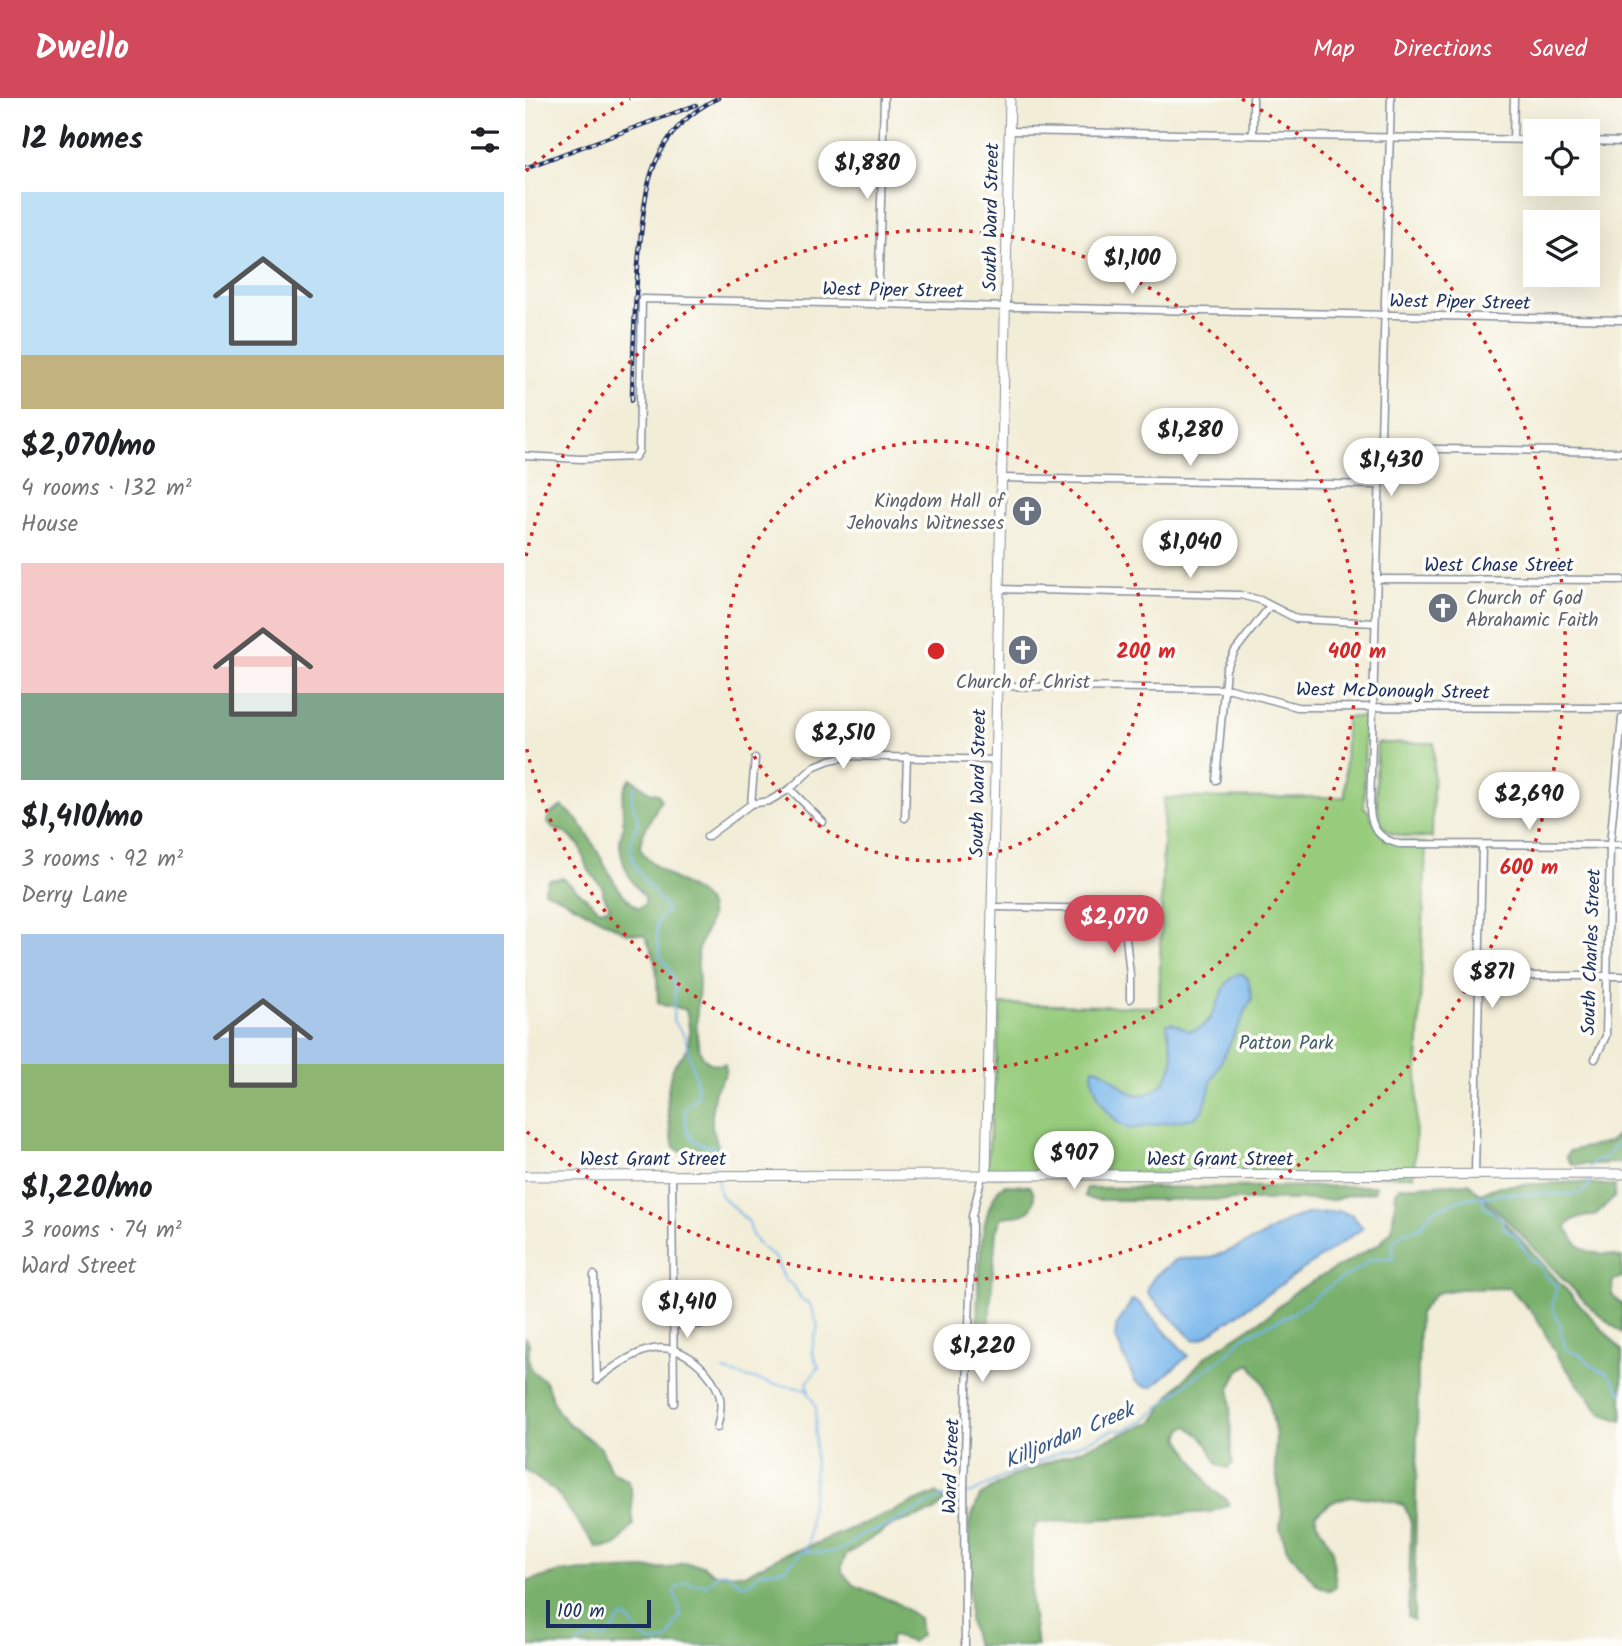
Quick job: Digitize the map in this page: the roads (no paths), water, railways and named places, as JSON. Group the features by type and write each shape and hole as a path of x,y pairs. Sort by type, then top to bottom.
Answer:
{"main road":[{"name":"South Ward Street","path":"984,1176 1010,98"},
{"name":"West Grant Street","path":"525,1176 1622,1174"}],"street":[{"path":"878,305 884,98"},
{"path":"1253,98 1253,135"},
{"path":"1391,98 1372,707 1372,824 1386,840 1399,844 1622,845"},
{"path":"1513,139 1514,98"},
{"path":"1009,131 1523,139"},
{"path":"1600,141 1622,142"},
{"name":"West Piper Street","path":"525,456 580,459 635,457 639,451 642,299 1622,320"},
{"path":"1379,447 1622,452"},
{"path":"1001,478 1378,485"},
{"name":"West Chase Street","path":"1377,579 1622,580"},
{"path":"998,589 1240,595 1260,600 1297,620 1375,623"},
{"path":"1216,779 1222,689 1230,660 1270,606"},
{"name":"West McDonough Street","path":"997,686 1222,689 1297,707 1622,708"},
{"name":"South Charles Street","path":"1595,1059 1606,1036 1610,845 1622,719"},
{"path":"707,838 751,804 769,801 790,789 815,766 830,760 851,756 907,756 995,760"},
{"path":"905,818 907,756"},
{"path":"751,804 755,758"},
{"path":"790,789 823,822"},
{"path":"1475,1175 1482,845"},
{"path":"992,907 1123,909 1130,999"},
{"path":"1480,976 1622,976"},
{"path":"672,1176 674,1404"},
{"name":"Ward Street","path":"965,1646 964,1488 972,1216 984,1176"},
{"path":"594,1275 597,1380 625,1357 646,1350 673,1348 698,1363 713,1380 723,1405 717,1428"},
{"path":"673,1325 716,1324"}],"water":[{"path":"1237,974 1243,974 1248,979 1252,998 1212,1080 1204,1109 1195,1118 1130,1129 1115,1120 1097,1094 1092,1076 1093,1068 1101,1070 1123,1088 1139,1095 1149,1093 1160,1086 1173,1062 1167,1024 1172,1023 1189,1031 1199,1028 1212,1015 1225,987"},
{"path":"1341,1211 1351,1214 1363,1228 1202,1339 1193,1340 1148,1294 1148,1286 1156,1275 1177,1259 1206,1258 1224,1253 1291,1219 1306,1214"},
{"path":"1132,1300 1137,1301 1188,1356 1152,1387 1135,1381 1116,1339 1116,1327"}],"waterway":[{"path":"635,786 632,800 638,821 632,837 633,859 642,877 667,911 657,921 657,941 661,957 669,968 675,987 673,1021 685,1037 696,1079 698,1096 686,1106 687,1129 693,1139 705,1146 714,1147 711,1157 715,1173"},
{"name":"Killjordan Creek","path":"1589,1168 1594,1161 1606,1157 1622,1137"},
{"path":"717,1179 720,1195 749,1222 752,1235 758,1244 775,1258 785,1280 793,1285 802,1300 809,1303 812,1309 817,1327 813,1352 819,1367 807,1383 809,1392"},
{"name":"Killjordan Creek","path":"578,1646 587,1638 606,1638 622,1617 627,1618 642,1637 650,1642 668,1639 675,1622 681,1616 674,1590 688,1581 706,1585 720,1572 728,1573 740,1584 750,1583 759,1573 784,1569 803,1551 826,1553 843,1549 865,1532 881,1529 942,1497 972,1493 1010,1473 1145,1420 1245,1336 1293,1313 1331,1285 1365,1265 1369,1259 1393,1259 1395,1239 1404,1232 1419,1228 1434,1210 1467,1198 1507,1194 1580,1194 1588,1187 1590,1180"},
{"path":"1483,1196 1484,1206 1502,1219 1504,1229 1515,1235 1531,1260 1541,1265 1545,1277 1557,1285 1552,1306 1568,1351 1582,1356 1596,1369 1607,1372 1622,1393"},
{"path":"724,1371 772,1384 806,1389 816,1406 814,1488 809,1543 803,1551"}],"railway":[{"path":"632,400 637,275 651,176 663,147 676,130 691,115 718,98"},
{"path":"525,168 696,105"}],"place":[{"name":"Kingdom Hall of Jehovahs Witnesses","path":"1027,511"},
{"name":"Church of God Abrahamic Faith","path":"1443,608"},
{"name":"Church of Christ","path":"1023,650"}],"park label":[{"name":"Patton Park","path":"1286,1042"}]}
